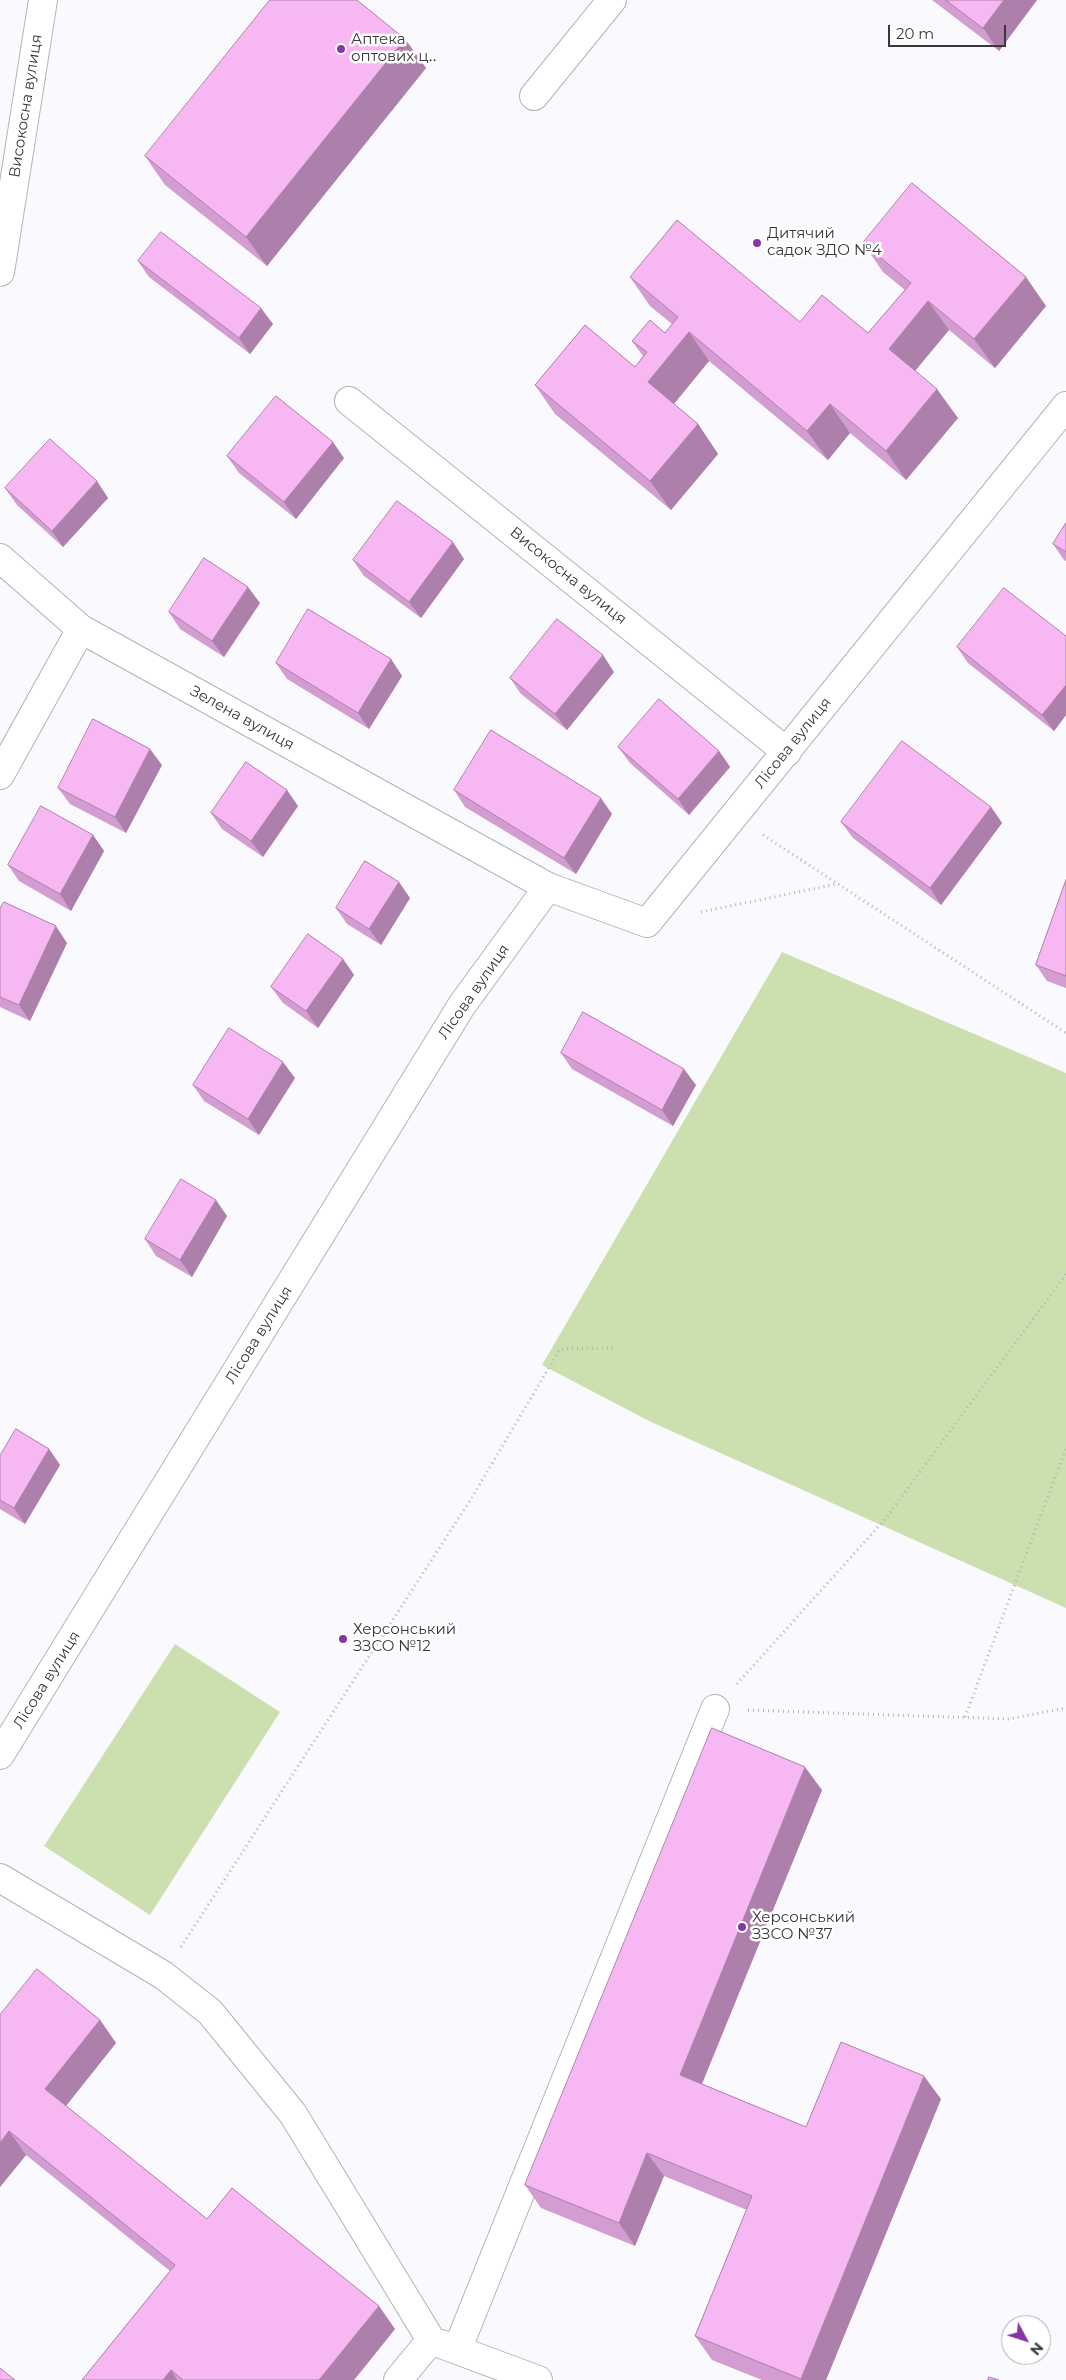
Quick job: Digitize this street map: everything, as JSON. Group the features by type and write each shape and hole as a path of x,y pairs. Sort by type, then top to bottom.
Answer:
{"street":[{"name":"Високосна вулиця","path":"0,272 43,0"},
{"path":"534,96 612,0"},
{"name":"Високосна вулиця","path":"349,401 787,752"},
{"name":"Лісова вулиця","path":"647,923 1066,406"},
{"path":"0,558 81,629 0,775"},
{"name":"Зелена вулиця","path":"81,629 548,887"},
{"path":"548,887 647,923"},
{"name":"Лісова вулиця","path":"0,1755 462,1005 548,887"},
{"path":"457,2350 715,1709"},
{"path":"0,1878 163,1975 210,2012 293,2114 431,2340 538,2380"},
{"path":"398,2380 431,2340"}],"path":[{"path":"734,816 1066,1033"},
{"path":"647,923 838,884"},
{"path":"715,1709 886,1518 1066,1274"},
{"path":"163,1975 471,1499 560,1349 615,1348"},
{"path":"965,1717 1066,1448"},
{"path":"715,1709 1008,1719 1066,1708"}],"green space":[{"path":"782,952 1066,1073 1066,1608 649,1421 542,1365"},
{"path":"175,1644 280,1712 150,1915 44,1846"}],"building":[{"path":"270,0 357,0 405,39 246,237 145,156"},
{"path":"946,0 1004,0 983,28"},
{"path":"912,183 1026,277 974,339 928,301 889,349 937,389 886,451 830,404 807,431 689,332 648,382 698,424 650,481 535,385 585,325 635,367 647,352 632,341 650,320 665,333 678,317 630,277 677,220 800,322 822,295 868,333 911,283 863,243"},
{"path":"161,232 261,308 239,338 138,261"},
{"path":"276,396 333,442 284,502 227,456"},
{"path":"50,439 97,481 52,531 5,488"},
{"path":"397,501 453,542 409,602 353,560"},
{"path":"1066,523 1066,552 1053,544"},
{"path":"204,558 248,587 212,641 169,612"},
{"path":"1004,588 1066,636 1066,685 1042,715 957,647"},
{"path":"308,609 391,659 358,713 276,663"},
{"path":"557,619 603,655 555,714 510,678"},
{"path":"659,699 719,751 678,799 618,747"},
{"path":"93,719 150,749 115,817 58,788"},
{"path":"491,730 601,798 564,858 454,790"},
{"path":"902,741 991,807 930,888 841,822"},
{"path":"246,762 287,790 251,841 211,813"},
{"path":"41,806 93,835 60,894 8,865"},
{"path":"365,861 399,882 369,929 336,908"},
{"path":"1066,880 1066,976 1036,965"},
{"path":"4,902 56,926 19,1005 0,997 0,909"},
{"path":"308,934 343,959 306,1011 271,987"},
{"path":"583,1012 684,1069 662,1110 561,1053"},
{"path":"229,1028 283,1062 248,1119 193,1085"},
{"path":"181,1179 216,1200 180,1260 145,1239"},
{"path":"16,1429 49,1449 14,1508 0,1500 0,1456"},
{"path":"712,1728 805,1767 680,2075 806,2127 841,2042 924,2076 801,2379 695,2336 752,2196 647,2153 619,2223 525,2185"},
{"path":"37,1969 100,2020 45,2089 207,2219 232,2188 379,2306 319,2380 183,2380 171,2370 163,2380 82,2380 175,2265 9,2131 0,2143 0,2015"},
{"path":"0,2368 15,2380 0,2380"},
{"path":"989,2377 999,2380 988,2380"}],"place":[{"name":"Аптека оптових ц‥","path":"341,49"},
{"name":"Дитячий садок ЗДО №4","path":"757,243"},
{"name":"Херсонський ЗЗСО №12","path":"343,1639"},
{"name":"Херсонський ЗЗСО №37","path":"742,1927"}]}
